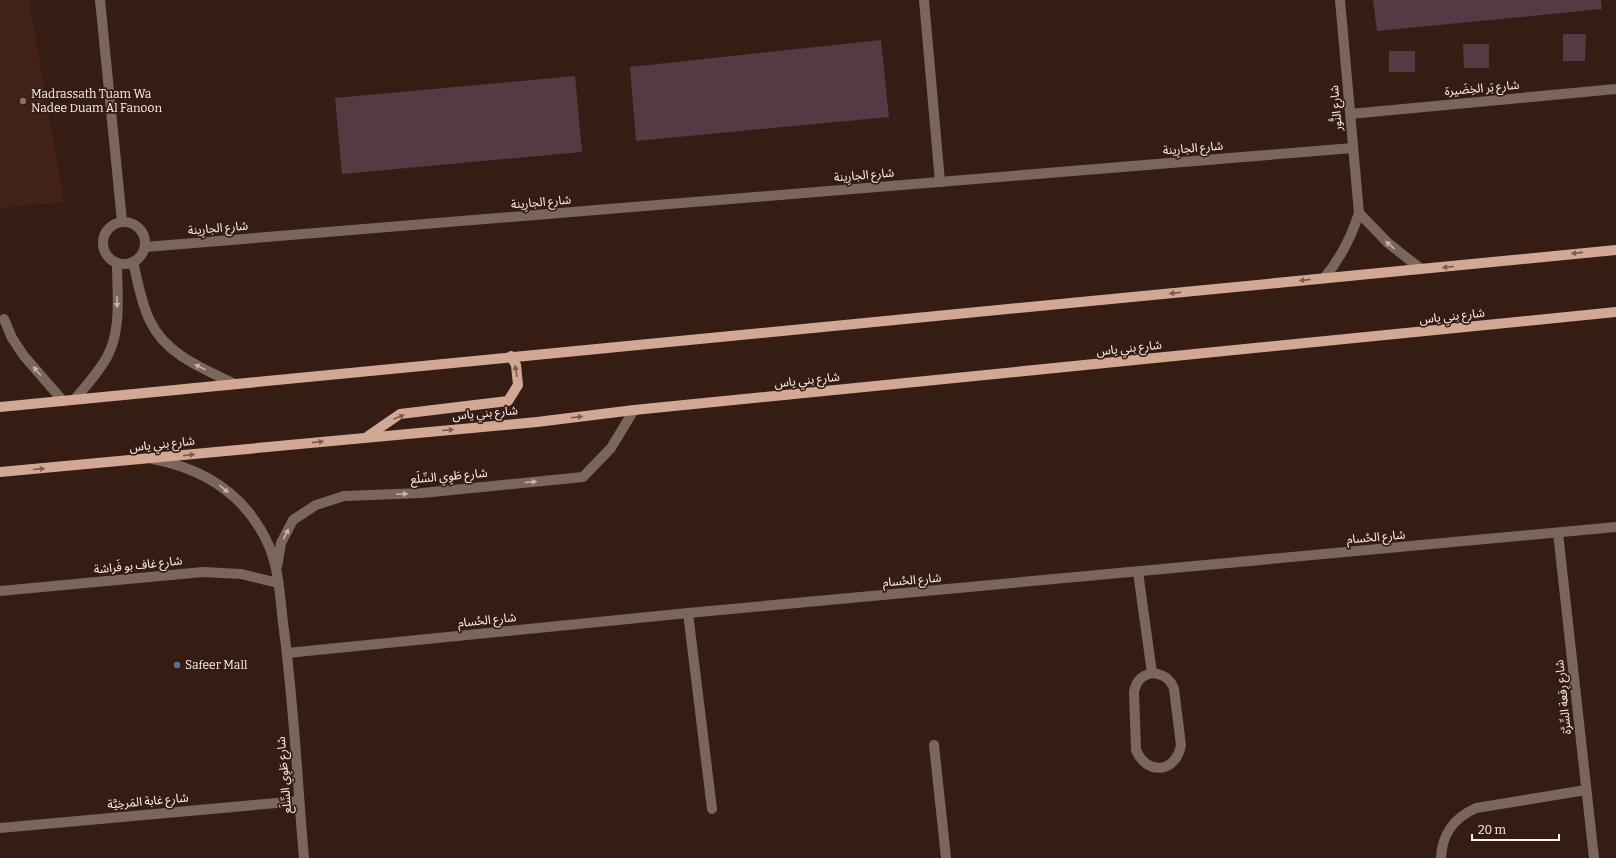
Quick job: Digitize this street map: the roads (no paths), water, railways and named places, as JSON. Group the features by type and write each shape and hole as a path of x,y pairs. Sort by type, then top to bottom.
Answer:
{"main road":[{"path":"0,407 511,356 547,354 1616,250"},
{"name":"شارع بني ياس","path":"0,472 537,422 634,410 1616,312"},
{"path":"366,437 400,414 508,401 518,384 516,366 511,356"}],"street":[{"path":"100,0 122,221"},
{"path":"924,0 940,182"},
{"name":"شارع النُّور","path":"1324,278 1336,264 1346,248 1359,213 1340,0"},
{"name":"شارع بَر الخِضَيرة","path":"1350,114 1616,88"},
{"name":"شارع الجارِينة","path":"145,247 1353,148"},
{"path":"1359,213 1388,243 1421,269"},
{"path":"122,221 132,223 140,229 145,238 145,247 141,256 133,262 125,265 108,258 103,250 102,240 105,230 113,224 122,221"},
{"path":"133,262 146,312 156,332 167,345 180,356 234,384"},
{"path":"75,399 99,370 108,356 114,341 116,321 117,263"},
{"path":"4,319 12,338 24,356 63,401"},
{"name":"شارع طَوِي السِّلَع","path":"304,858 288,653 277,571 281,543 293,520 316,505 344,496 422,493 583,477 611,448 634,410"},
{"name":"شارع طَوِي السِّلَع","path":"150,459 175,463 200,473 222,486 241,503 257,524 269,546 277,571"},
{"name":"شارع الحُسام","path":"288,653 688,613 1616,527"},
{"name":"شارع رِقعة السِّرَّة","path":"1558,533 1594,858"},
{"name":"شارع غاف بو فَراشة","path":"0,591 203,572 241,574 278,583"},
{"path":"1138,572 1152,673"},
{"path":"688,613 712,809"},
{"path":"1152,673 1160,673 1172,682 1181,745 1180,754 1174,762 1167,767 1159,768 1144,764 1139,758 1136,750 1135,685 1145,675 1152,673"},
{"path":"934,745 946,858"},
{"path":"1441,858 1443,842 1448,830 1455,821 1465,813 1476,808 1586,790"},
{"name":"شارع غابة المَرخِيَّة","path":"0,828 299,801"}],"place":[{"name":"Madrassath Tuam Wa Nadee Duam Al Fanoon","path":"23,101"},
{"name":"Safeer Mall","path":"177,665"}]}
